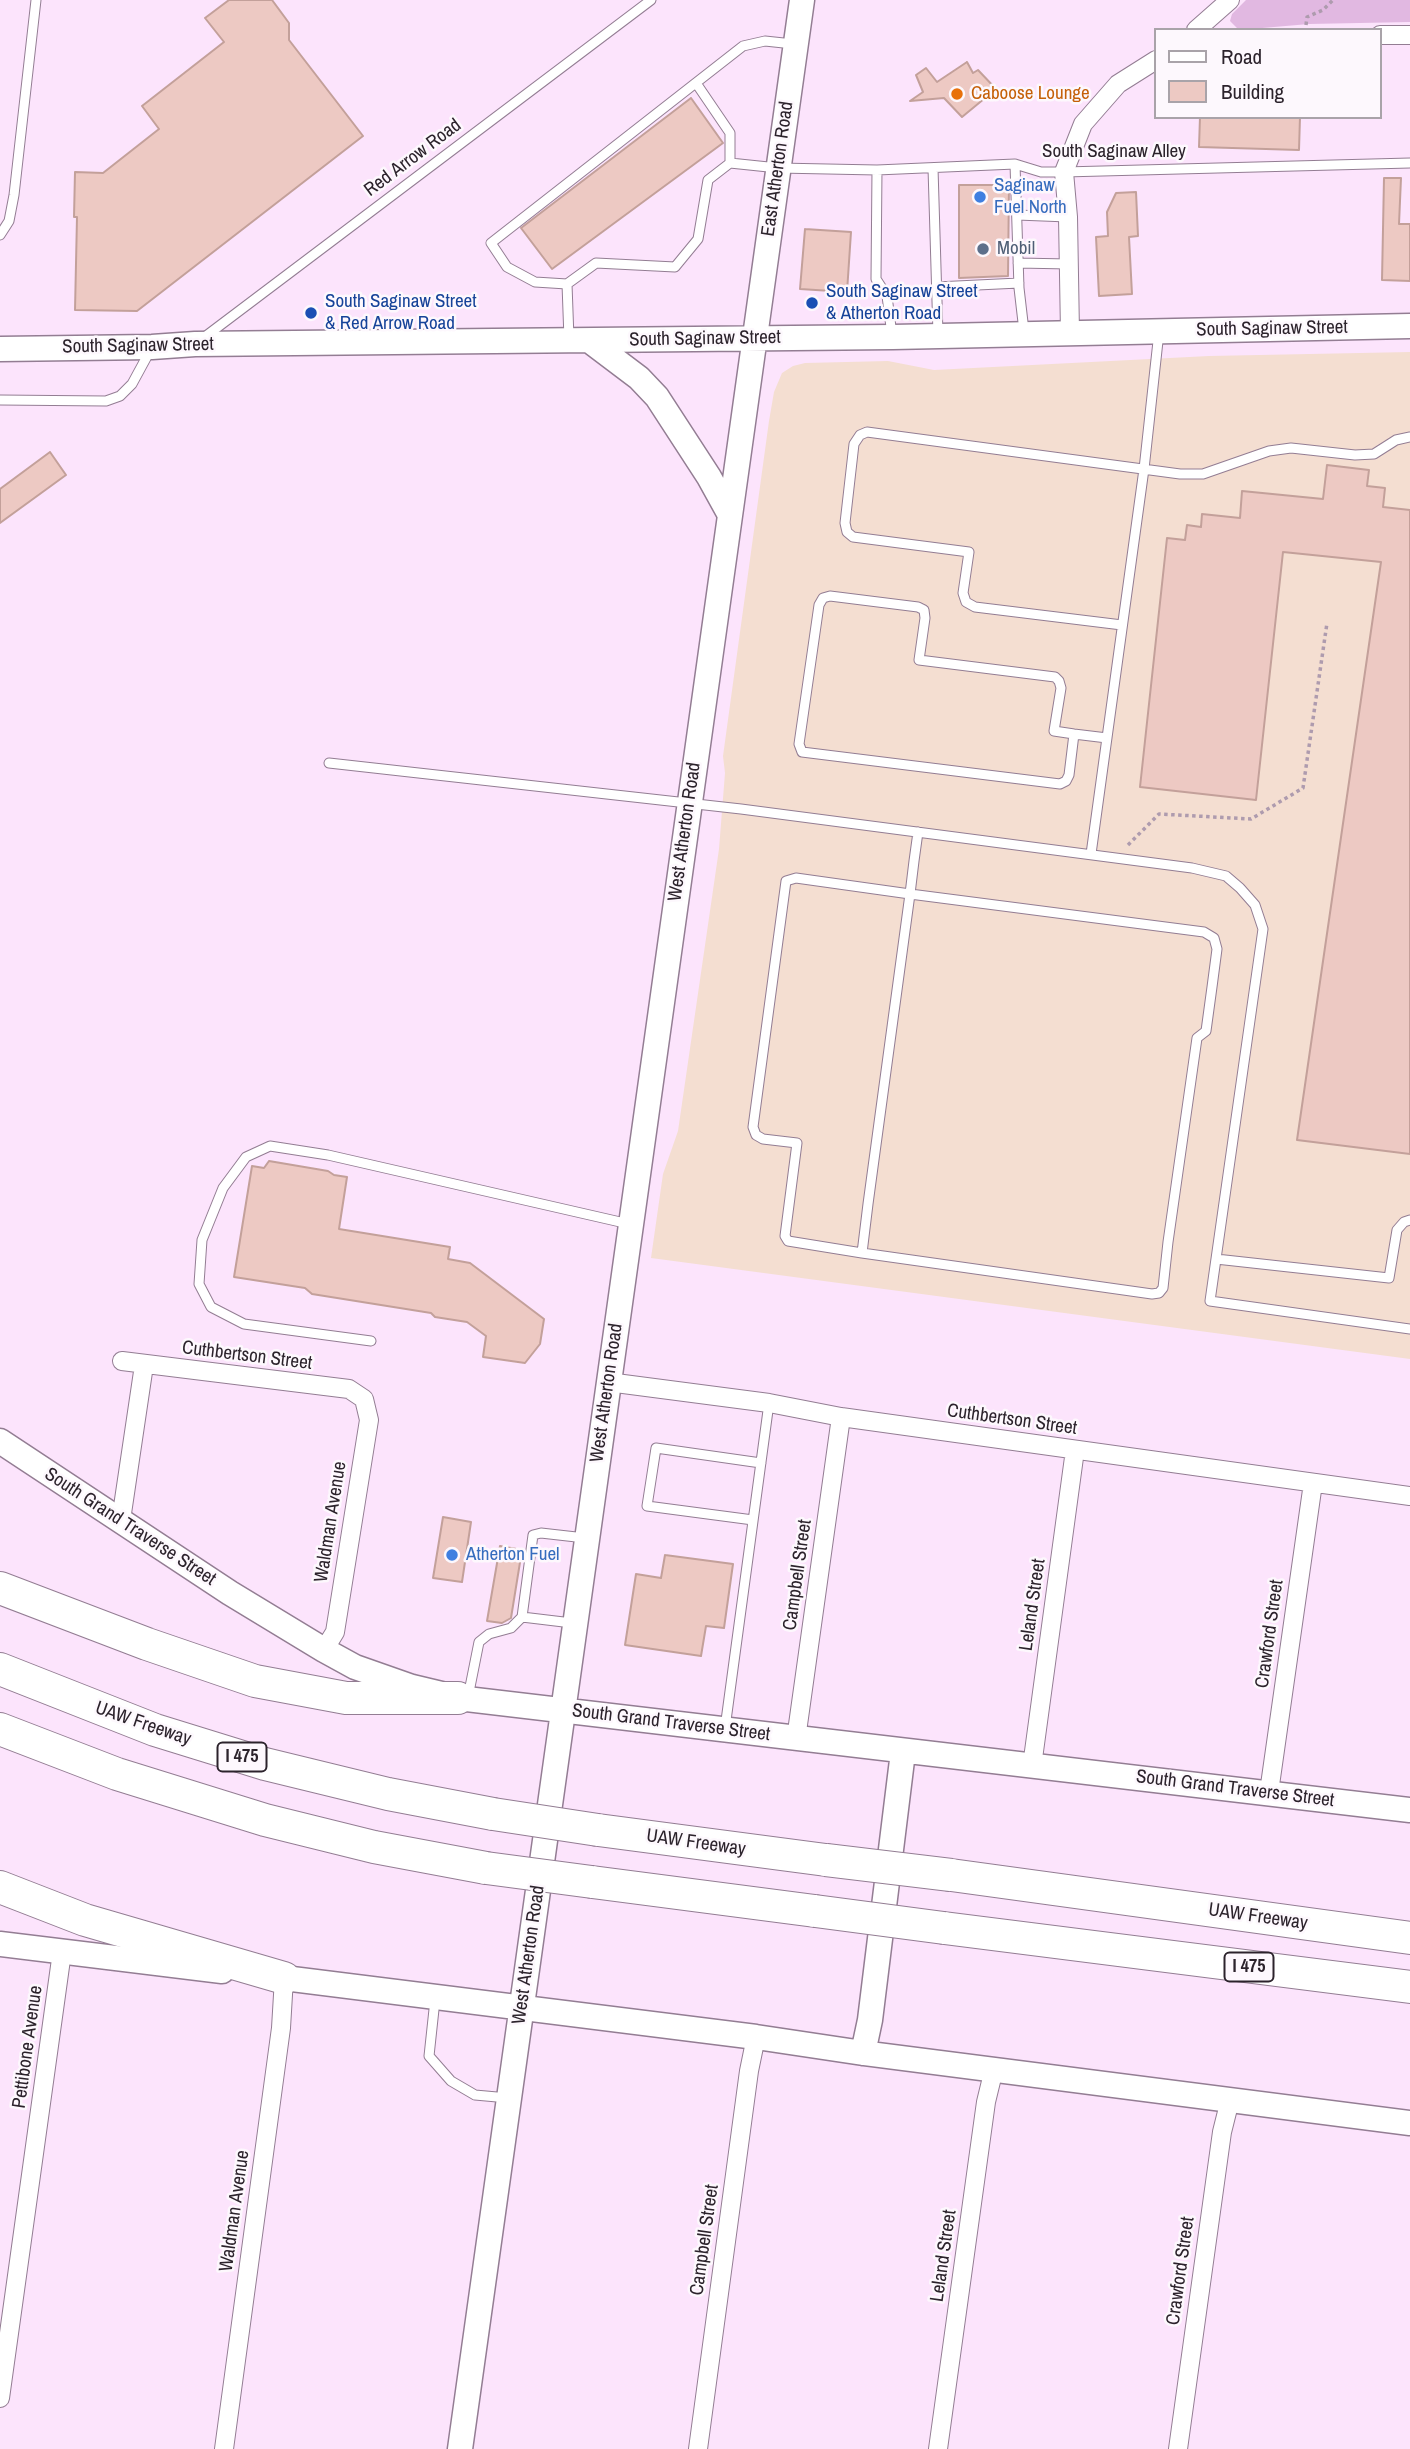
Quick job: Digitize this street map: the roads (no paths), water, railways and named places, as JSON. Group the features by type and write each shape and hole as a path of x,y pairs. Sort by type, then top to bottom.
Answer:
{"highway":[{"path":"0,1588 178,1656 284,1688 346,1698 463,1699"},
{"name":"UAW Freeway","path":"0,1670 155,1730 217,1750 351,1786 493,1814 1410,1938"},
{"name":"I 475","path":"0,1729 64,1756 265,1820 374,1847 486,1868 1410,1987"},
{"path":"0,1887 85,1920 284,1978"},
{"path":"1119,1897 1410,1918"},
{"path":"1089,1947 1410,2006"}],"main road":[{"name":"East Atherton Road","path":"755,338 802,0"},
{"name":"South Saginaw Street","path":"0,349 195,344 893,337 1410,326"},
{"name":"West Atherton Road","path":"460,2449 755,338"},
{"path":"580,341 639,378 657,397 709,477 730,515"},
{"name":"South Grand Traverse Street","path":"0,1441 230,1593 342,1661 384,1678 463,1699 1410,1810"},
{"path":"863,2053 870,2021 904,1752"},
{"path":"0,1944 756,2037 1410,2123"}],"street":[{"path":"1198,28 1230,0"},
{"path":"1382,36 1410,35"},
{"path":"1070,333 1068,216 1064,172 1083,124 1118,84 1154,62"},
{"name":"Cuthbertson Street","path":"122,1362 349,1389 364,1399"},
{"path":"121,1520 144,1365"},
{"name":"Cuthbertson Street","path":"608,1382 1410,1496"},
{"name":"Waldman Avenue","path":"324,1650 335,1632 369,1420 364,1399"},
{"name":"Campbell Street","path":"796,1739 841,1417"},
{"name":"Leland Street","path":"1032,1766 1075,1450"},
{"name":"Crawford Street","path":"1269,1792 1313,1483"},
{"name":"Pettibone Avenue","path":"0,2398 62,1952"},
{"name":"Waldman Avenue","path":"225,2449 281,2028 284,1978"},
{"name":"Campbell Street","path":"698,2449 749,2071 756,2037"},
{"name":"Leland Street","path":"938,2449 986,2102 994,2069"},
{"name":"Crawford Street","path":"1178,2449 1222,2132 1230,2100"}],"lane":[{"path":"0,235 9,221 14,195 36,0"},
{"name":"Red Arrow Road","path":"195,344 651,0"},
{"path":"696,83 730,133 730,163 708,180 698,239 675,267 596,264 567,284 535,282 507,267 491,243 743,46 765,41 796,45"},
{"name":"South Saginaw Alley","path":"730,163 778,168 877,170 1015,164 1041,172 1410,163"},
{"path":"1015,164 1019,283 1024,333"},
{"path":"933,168 938,334"},
{"path":"877,170 876,279 887,296 893,337"},
{"path":"1017,215 1068,216"},
{"path":"1018,263 1069,264"},
{"path":"936,287 1019,283"},
{"path":"567,284 580,341"},
{"path":"1091,854 1144,469 1159,331"},
{"path":"0,400 106,401 120,396 132,384 152,347"},
{"path":"1122,625 975,607 966,602 963,593 969,552 853,537 847,532 845,523 855,444 860,435 867,432 1180,474 1203,474 1269,451 1291,448 1354,455 1374,454 1396,440 1410,436"},
{"path":"1074,733 1069,775 1066,781 1060,784 802,752 799,744 819,605 823,598 830,596 918,607 924,610 925,618 919,660 1055,677 1061,688 1054,731 1074,733 1107,738"},
{"path":"329,763 690,803 1192,867 1226,876 1255,905 1263,929 1210,1301 1410,1329"},
{"path":"862,1253 918,832"},
{"path":"796,878 1204,932 1214,938 1217,949 1206,1031 1197,1038 1163,1288 1159,1293 862,1253 788,1241 785,1236 797,1143 763,1139 756,1135 753,1127 786,881 796,878"},
{"path":"371,1341 244,1324 211,1307 199,1284 202,1240 223,1188 246,1157 270,1146 328,1155 631,1224"},
{"path":"1216,1259 1389,1278 1397,1230 1410,1220"},
{"path":"725,1730 769,1403"},
{"path":"753,1520 647,1506 656,1448 761,1463"},
{"path":"463,1699 479,1642 489,1634 511,1628 522,1617 533,1535 541,1533 587,1538"},
{"path":"522,1617 575,1624"},
{"path":"436,1998 429,2056 451,2081 475,2095 508,2098"}],"place":[{"name":"Caboose Lounge","path":"957,94"},
{"name":"Saginaw Fuel North","path":"980,197"},
{"name":"Mobil","path":"983,249"},
{"name":"South Saginaw Street & Atherton Road","path":"812,303"},
{"name":"South Saginaw Street & Red Arrow Road","path":"311,313"},
{"name":"Atherton Fuel","path":"452,1555"}]}
